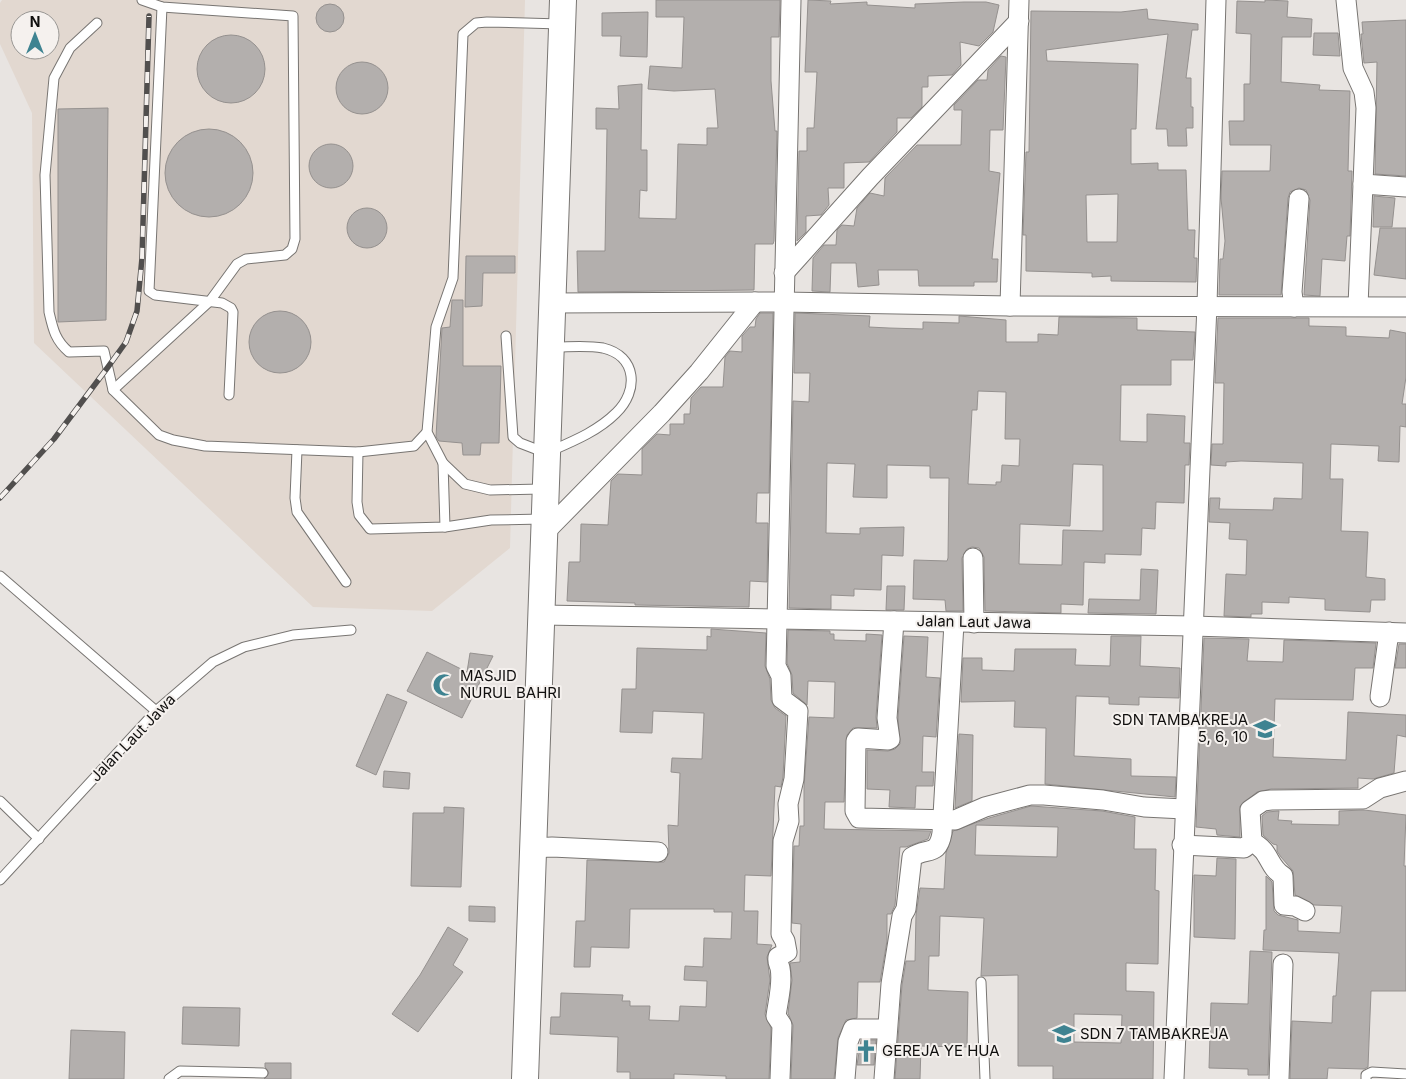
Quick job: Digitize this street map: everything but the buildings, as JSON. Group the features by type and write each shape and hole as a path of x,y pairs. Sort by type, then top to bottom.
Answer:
{"main road":[{"path":"526,1079 546,453 563,12"}],"street":[{"path":"780,1079 782,1025 776,1016 779,1002 780,968 777,960 778,957 787,952 785,941 780,934 783,851 790,821 788,804 794,778 798,711 782,699 781,676 776,666 791,0"},
{"path":"1010,306 1020,0"},
{"path":"1174,1079 1182,845 1207,306 1216,0"},
{"path":"1346,0 1353,68 1364,92 1366,108 1358,306"},
{"path":"784,273 870,177 1019,21"},
{"path":"1363,184 1406,187"},
{"path":"1294,307 1292,292 1299,199"},
{"path":"545,525 662,414 699,372 755,302"},
{"path":"552,303 783,302 1010,306 1406,307"},
{"path":"973,558 974,623"},
{"name":"Jalan Laut Jawa","path":"542,615 1193,626 1398,632"},
{"path":"894,621 887,718 890,739 857,738 855,811 859,818 961,819 985,807 1030,795 1103,800 1144,807 1184,808"},
{"path":"884,1079 887,1030 898,939 902,916 906,909 912,857 935,850 940,845 944,819 954,623"},
{"path":"1380,696 1398,632"},
{"path":"1252,842 1250,810 1263,801 1328,798 1363,799 1380,788 1406,781"},
{"path":"1182,845 1244,848 1252,842"},
{"path":"1252,842 1262,847 1269,856 1276,872 1283,876 1284,905 1295,906 1304,911"},
{"path":"533,848 552,847 658,852"},
{"path":"1279,1079 1283,964"},
{"path":"845,1079 848,1042 853,1030 887,1030"}],"lane":[{"path":"113,390 210,301 237,264 246,259 285,255 294,245 293,16 162,8 142,0"},
{"path":"162,8 149,291 156,295 222,303 231,308 233,312 230,395"},
{"path":"545,489 490,490 474,488 465,484 443,463 427,432 436,327 454,271 463,34 476,23 563,12"},
{"path":"97,23 70,48 54,78 45,175 50,312 53,332 59,344 69,352 104,351 113,390 159,435 173,440 205,446 358,452 414,446 427,432"},
{"path":"506,336 513,437 520,443 546,453 578,439 617,412 628,395 632,380 631,369 616,354 604,348 550,347"},
{"path":"297,450 295,498 298,512 346,582"},
{"path":"358,452 357,502 359,515 370,529 445,527 491,520 545,525"},
{"path":"443,463 445,527"},
{"path":"0,576 156,711"},
{"name":"Jalan Laut Jawa","path":"0,880 156,711 213,662 226,655 293,635 351,630"},
{"path":"0,802 38,839"},
{"path":"981,982 985,1079"},
{"path":"169,1079 180,1071 239,1076 263,1073"},
{"path":"1366,1079 1366,1074 1372,1072 1406,1074"}],"shaded area":[{"path":"2,0 525,0 510,548 432,611 313,607 34,343 32,113 0,44 0,3"}],"railway":[{"path":"0,498 54,439 108,367 126,342 137,311 142,258 149,16"}],"place":[{"name":"MASJID NURUL BAHRI","path":"444,685"},
{"name":"SDN TAMBAKREJA 5, 6, 10","path":"1265,729"},
{"name":"SDN 7 TAMBAKREJA","path":"1064,1034"},
{"name":"GEREJA YE HUA","path":"866,1051"}]}
